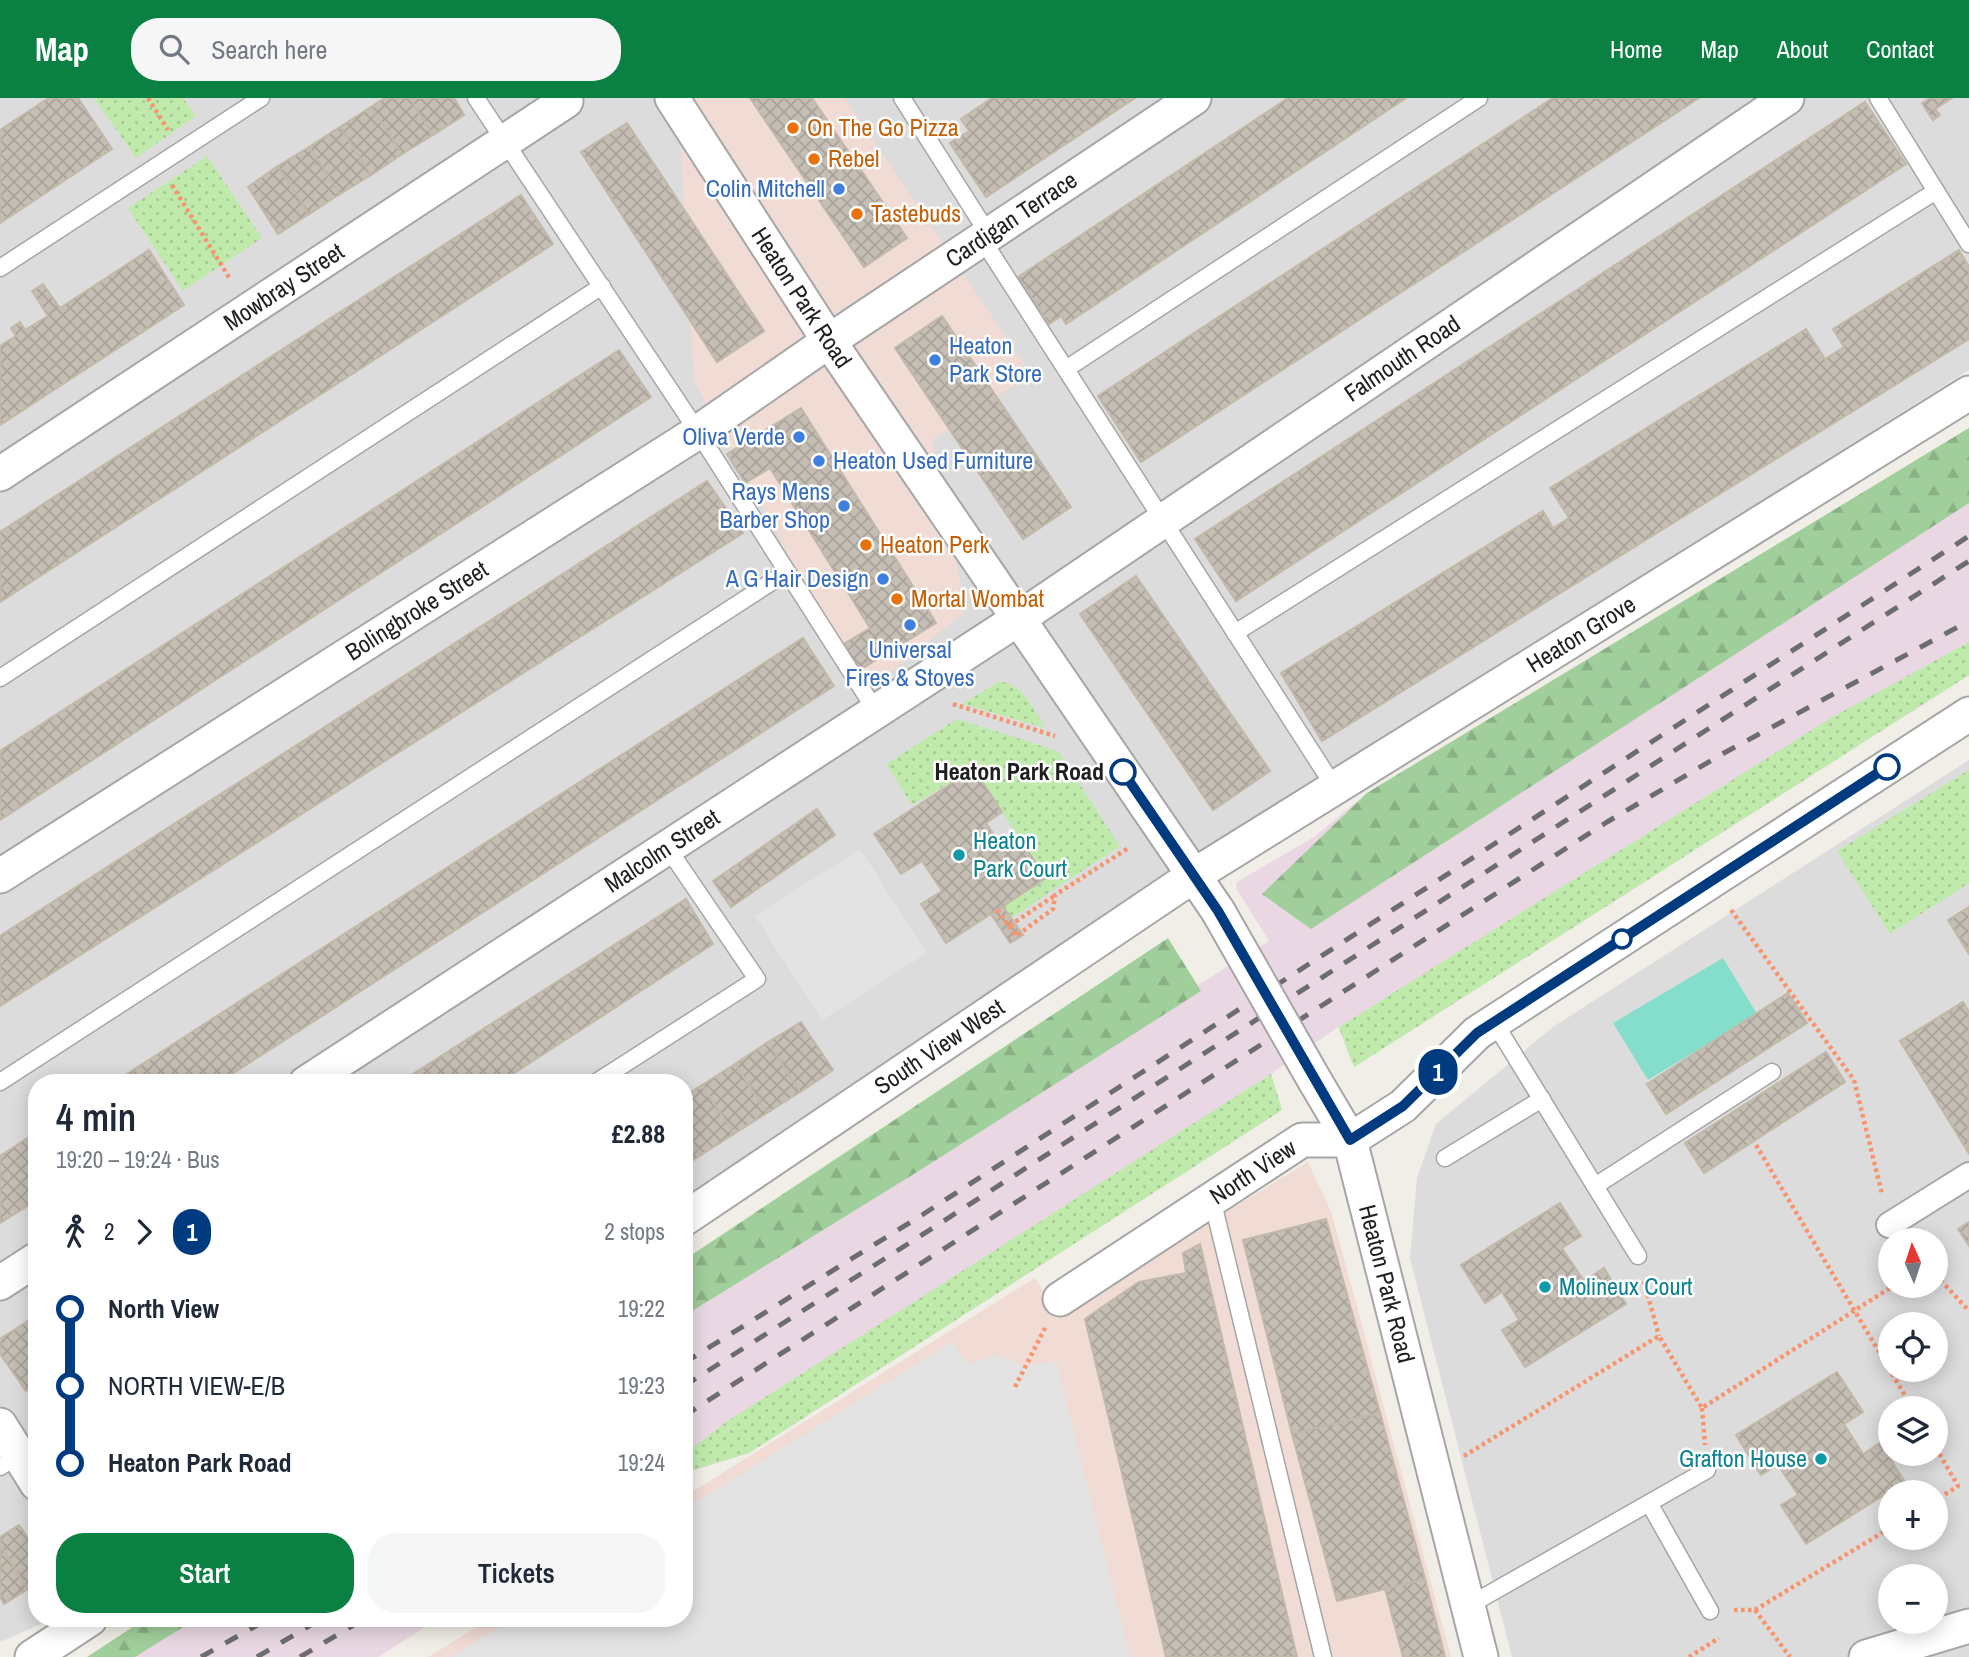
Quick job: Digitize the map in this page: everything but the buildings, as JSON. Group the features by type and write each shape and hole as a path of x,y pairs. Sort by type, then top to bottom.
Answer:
{"street":[{"name":"Heaton Park Road","path":"672,98 829,341 1218,911 1350,1140 1481,1657"},
{"name":"Cardigan Terrace","path":"829,341 1194,98"},
{"name":"Falmouth Road","path":"1018,619 1787,98"},
{"name":"Mowbray Street","path":"0,474 566,100"},
{"name":"Bolingbroke Street","path":"0,876 698,432 829,341"},
{"name":"Heaton Grove","path":"1193,876 1969,393"},
{"name":"Malcolm Street","path":"320,1074 1018,619"},
{"path":"1350,1140 1403,1106 1477,1033 1969,714"},
{"name":"South View West","path":"693,1213 1193,876"},
{"name":"North View","path":"1060,1299 1302,1140 1350,1140"},
{"path":"1889,1225 1969,1175"},
{"path":"0,1283 28,1265"},
{"path":"0,1425 28,1470"},
{"path":"1866,1657 1969,1626"},
{"path":"32,1657 78,1627"}],"lane":[{"path":"0,268 261,98"},
{"path":"476,98 698,432 876,711"},
{"path":"902,98 1066,369 1335,788"},
{"path":"1066,369 1479,98"},
{"path":"1878,98 1969,244"},
{"path":"1235,633 1936,191"},
{"path":"0,678 602,286"},
{"path":"0,1082 788,572"},
{"path":"609,1074 757,979 667,848"},
{"path":"1494,1022 1638,1256"},
{"path":"1595,1186 1773,1072"},
{"path":"1445,1158 1542,1099"},
{"path":"1212,1199 1322,1657"},
{"path":"1468,1605 1707,1470"},
{"path":"1649,1503 1710,1611"}],"path":[{"path":"148,98 181,150"},
{"path":"159,164 248,310"},
{"path":"909,690 1110,754"},
{"path":"1009,926 1160,827"},
{"path":"1710,881 1854,1080 1889,1225"},
{"path":"1016,936 1053,908 1055,895"},
{"path":"997,910 1021,946"},
{"path":"1756,1144 1905,1396"},
{"path":"1638,1256 1659,1336 1702,1408 1707,1470"},
{"path":"1948,1288 1969,1311"},
{"path":"1702,1408 1878,1296"},
{"path":"1015,1387 1060,1299"},
{"path":"1435,1474 1659,1336"},
{"path":"1946,1466 1958,1486 1948,1492"},
{"path":"1710,1611 1755,1610 1878,1535"},
{"path":"1755,1610 1790,1657"}],"shaded area":[{"path":"0,98 1969,98 1969,370 1128,900 693,1192 693,1074 28,1074 28,1627 34,1627 0,1642"},
{"path":"678,98 845,98 1031,374 932,440 966,611 864,693 694,381"},
{"path":"1969,428 1969,675 1354,1067 1338,1027 1271,1074 1282,1110 749,1453 693,1470 693,1298 1269,941 1236,888 1237,882 1314,837 1367,793"},
{"path":"1969,760 1969,1657 1512,1657 1410,1258 1417,1178 1436,1124 1553,1027"},
{"path":"860,849 927,953 822,1020 755,916"},
{"path":"1723,958 1757,1014 1648,1080 1613,1023"},
{"path":"1308,1162 1332,1214 1451,1657 428,1657 477,1627 693,1627 693,1491 1035,1278 1059,1314"},
{"path":"952,1342 968,1364 996,1355 1026,1366 1056,1361 1130,1657 451,1657 498,1627 693,1627 693,1504"},
{"path":"161,1627 425,1627 378,1657 112,1657"}],"green space":[{"path":"94,98 183,98 196,116 136,158"},
{"path":"207,156 262,238 183,291 128,208"},
{"path":"1969,428 1969,503 1311,929 1262,894 1367,793"},
{"path":"1969,642 1969,675 1354,1067 1339,1027 1831,718"},
{"path":"999,681 1022,692 1045,728 963,704"},
{"path":"957,719 1058,751 1120,846 1011,918 1003,906 1046,878 974,769 912,805 886,764"},
{"path":"1969,770 1969,883 1890,934 1837,851"},
{"path":"1168,938 1201,991 922,1169 693,1310 693,1254"},
{"path":"1271,1074 1282,1110 749,1453 693,1470 693,1448 726,1422"},
{"path":"133,1627 183,1627 135,1657 87,1657"}],"railway":[{"path":"693,1357 922,1215 1969,536"},
{"path":"693,1380 1969,561"},
{"path":"693,1410 1607,822 1724,753 1969,621"},
{"path":"201,1657 254,1627"},
{"path":"257,1657 308,1627"},
{"path":"300,1657 351,1627"}],"bus line":[{"name":"1","path":"1123,772 1218,911 1350,1140 1403,1106 1477,1033 1887,767"}],"place":[{"name":"On The Go Pizza","path":"793,128"},
{"name":"Rebel","path":"814,159"},
{"name":"Colin Mitchell","path":"839,189"},
{"name":"Tastebuds","path":"857,214"},
{"name":"Heaton Park Store","path":"935,360"},
{"name":"Oliva Verde","path":"799,437"},
{"name":"Heaton Used Furniture","path":"819,461"},
{"name":"Rays Mens Barber Shop","path":"844,506"},
{"name":"Heaton Perk","path":"866,545"},
{"name":"A G Hair Design","path":"883,579"},
{"name":"Mortal Wombat","path":"897,599"},
{"name":"Universal Fires & Stoves","path":"910,625"},
{"name":"Heaton Park Road","path":"1123,772"},
{"name":"Heaton Park Court","path":"959,855"},
{"name":"Molineux Court","path":"1545,1287"},
{"name":"Grafton House","path":"1821,1459"}]}
